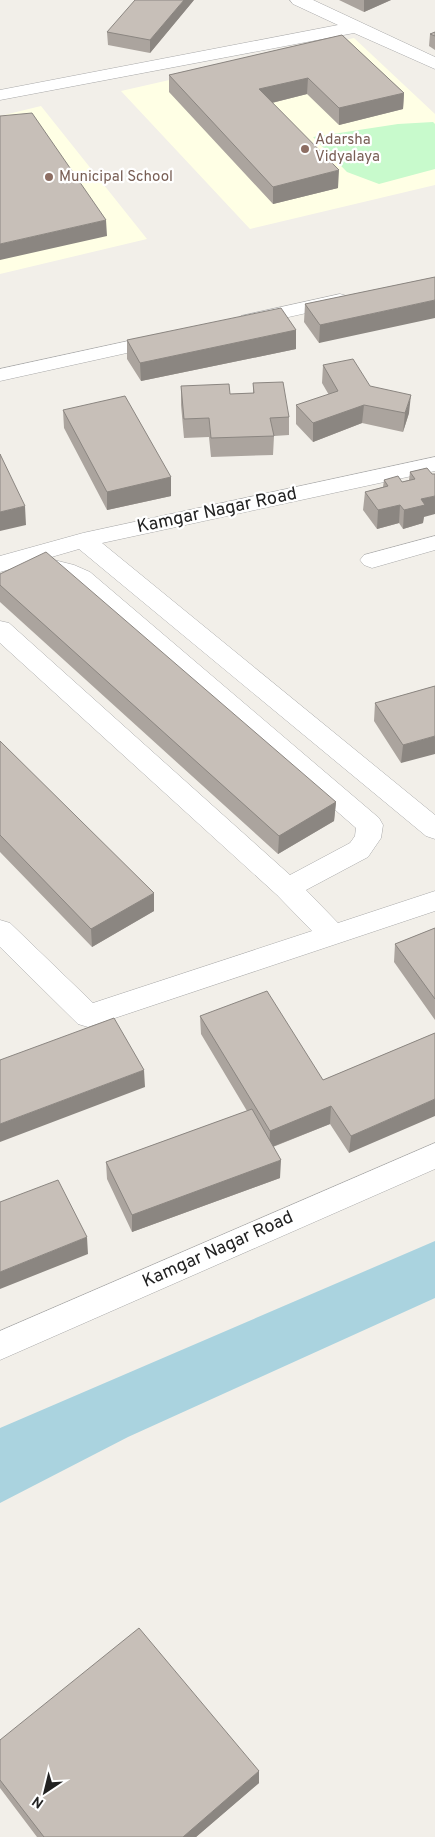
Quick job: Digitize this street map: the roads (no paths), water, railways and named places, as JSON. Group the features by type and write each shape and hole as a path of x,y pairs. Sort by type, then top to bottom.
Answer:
{"street":[{"path":"299,0 435,64"},
{"path":"0,95 356,27"},
{"path":"232,324 358,296"},
{"path":"0,375 184,334"},
{"name":"Kamgar Nagar Road","path":"0,564 83,540 435,464"},
{"path":"83,540 435,829"},
{"path":"372,560 435,543"},
{"path":"0,590 50,567 66,570 82,577 370,825 368,838 359,850 287,888"},
{"path":"0,629 287,888 333,935"},
{"path":"0,930 88,1016 435,901"},
{"name":"Kamgar Nagar Road","path":"0,1346 435,1155"}],"water":[{"path":"435,1241 435,1298 128,1437 0,1503 0,1428"}],"place":[{"name":"Adarsha Vidyalaya","path":"305,149"},
{"name":"Municipal School","path":"49,177"}]}
